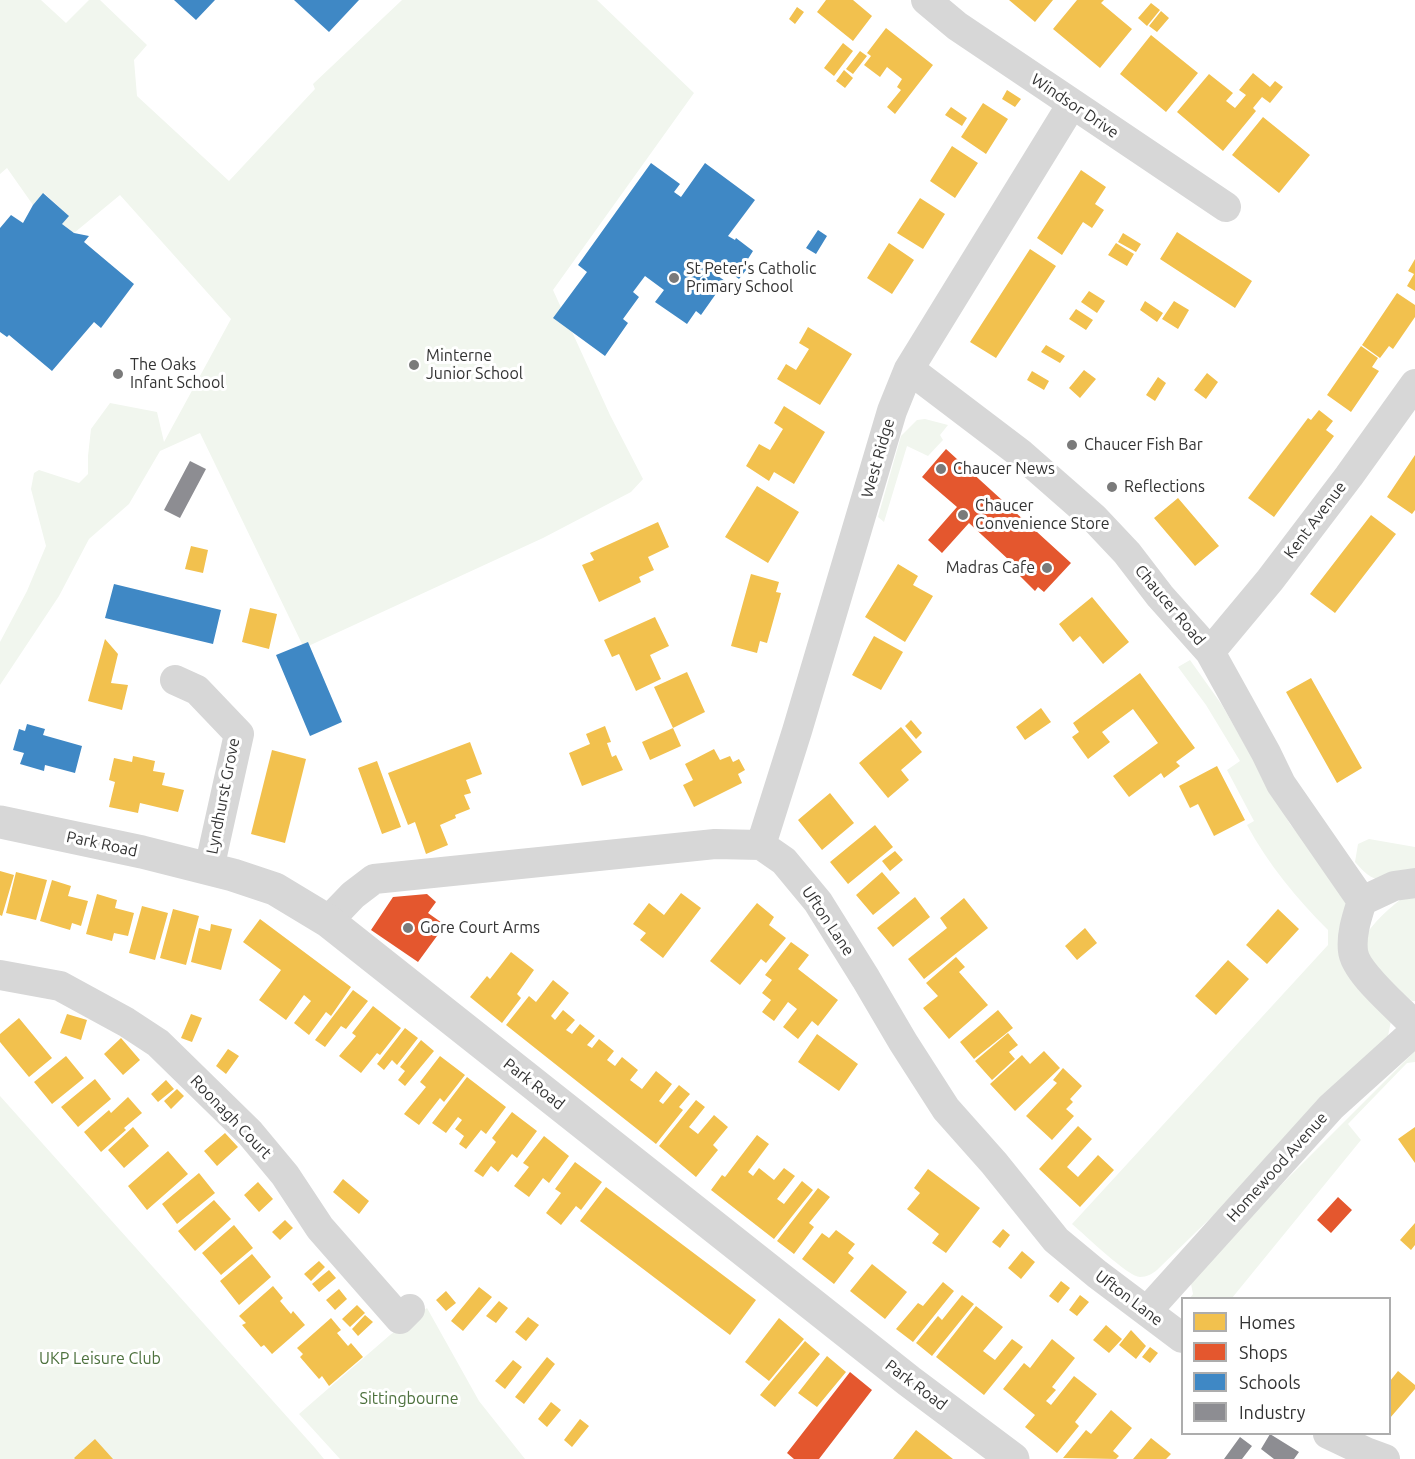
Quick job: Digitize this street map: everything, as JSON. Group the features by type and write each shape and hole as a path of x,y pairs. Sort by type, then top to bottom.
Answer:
{"street":[{"name":"Windsor Drive","path":"926,0 957,26 1226,207"},
{"name":"West Ridge","path":"761,845 892,411 909,369 1072,104"},
{"name":"Chaucer Road","path":"909,369 991,429 1071,496 1126,554 1210,652 1281,784 1362,901"},
{"name":"Kent Avenue","path":"1210,652 1299,542 1415,384"},
{"name":"Lyndhurst Grove","path":"175,680 196,690 239,734 209,869"},
{"name":"Park Road","path":"0,822 209,869 275,889 328,921 900,1374 1013,1459"},
{"path":"328,921 374,879 715,844 761,845"},
{"name":"Ufton Lane","path":"761,845 784,861 818,902 946,1109 994,1163 1056,1240 1097,1275 1181,1337"},
{"path":"1415,883 1394,886 1362,901 1354,930 1353,954 1363,973 1415,1026"},
{"name":"Roonagh Court","path":"0,975 60,986 126,1022 158,1043 250,1133 285,1175 320,1228 400,1319 410,1309"},
{"name":"Homewood Avenue","path":"1147,1311 1331,1107 1415,1031"},
{"path":"1330,1435 1385,1459"}],"green space":[{"name":"Minterne Junior School","path":"0,0 41,0 66,23 89,0 100,0 147,45 134,60 137,96 229,181 315,89 313,84 402,0 597,0 694,93 553,290 610,415 643,479 631,492 543,538 304,648 200,433 160,451 129,504 89,539 59,596 0,685 0,642 27,591 46,546 31,489 34,473 39,470 79,483 88,474 91,429 110,403 157,412 164,442 231,319 120,195 74,233 62,224 68,215 44,193 33,205 7,168 0,174"},
{"path":"925,419 948,425 940,435 943,440 928,456 907,446 884,522 878,517 901,436 917,420"},
{"path":"1190,660 1222,705 1290,824 1347,895 1391,1021 1387,1041 1157,1270 1140,1277 1116,1263 1072,1224 1328,945 1328,930 1284,880 1264,854 1247,825 1254,821 1227,770 1240,761 1206,705 1178,667"},
{"path":"1369,839 1415,847 1415,875 1389,881 1369,876 1355,862 1358,844"},
{"path":"1410,892 1415,892 1415,1001 1383,977 1362,943 1377,921"},
{"path":"1415,1051 1415,1062 1407,1063 1348,1124 1361,1140 1233,1297 1191,1297 1193,1294 1191,1284 1187,1279"},
{"name":"UKP Leisure Club","path":"0,1096 315,1448 324,1459 0,1459"},
{"name":"Sittingbourne","path":"427,1308 479,1401 525,1459 340,1459 299,1414 390,1335"}],"building: Homes":[{"path":"826,0 853,0 872,16 853,41 817,12"},
{"path":"1009,0 1053,0 1035,22"},
{"path":"1077,0 1104,0 1101,3 1132,29 1100,68 1053,29"},
{"path":"1151,3 1160,10 1147,26 1138,18"},
{"path":"797,7 804,12 795,24 789,19"},
{"path":"1161,11 1169,18 1157,32 1149,26"},
{"path":"886,28 933,65 895,114 887,107 901,90 897,87 902,79 887,67 880,77 864,65 871,56 867,53"},
{"path":"1151,35 1198,73 1166,112 1120,74"},
{"path":"843,43 853,51 834,76 824,68"},
{"path":"860,51 867,56 853,74 846,69"},
{"path":"844,70 853,78 845,88 836,81"},
{"path":"1253,73 1270,87 1275,81 1283,87 1270,103 1262,97 1253,108 1256,111 1223,151 1177,112 1209,74 1233,93 1226,101 1235,108 1246,95 1239,90"},
{"path":"1007,90 1021,99 1015,107 1002,99"},
{"path":"983,103 1008,119 986,154 961,137"},
{"path":"951,107 967,118 962,126 945,115"},
{"path":"1263,117 1310,155 1279,193 1232,155"},
{"path":"952,146 978,163 955,198 930,181"},
{"path":"1081,170 1106,187 1095,204 1104,210 1092,228 1083,222 1062,255 1037,238"},
{"path":"920,198 945,214 923,249 897,233"},
{"path":"1177,232 1252,281 1235,308 1160,259"},
{"path":"1123,233 1141,244 1136,252 1118,242"},
{"path":"889,243 914,260 892,294 867,278"},
{"path":"1116,243 1134,254 1127,266 1108,255"},
{"path":"1030,249 1056,266 996,358 970,342"},
{"path":"1415,259 1415,291 1407,286 1414,274 1408,271"},
{"path":"1089,291 1105,301 1097,313 1081,302"},
{"path":"1397,293 1415,305 1415,317 1393,349 1389,346 1380,358 1362,345"},
{"path":"1145,301 1163,313 1157,322 1140,310"},
{"path":"1174,301 1189,310 1178,329 1162,319"},
{"path":"1076,309 1093,320 1086,330 1069,319"},
{"path":"808,327 852,354 820,405 777,379 786,364 796,370 809,349 799,343"},
{"path":"1046,345 1065,356 1060,363 1041,352"},
{"path":"1361,346 1378,358 1372,367 1379,371 1351,412 1327,395"},
{"path":"1084,370 1096,379 1080,398 1069,388"},
{"path":"1032,371 1049,381 1044,390 1027,380"},
{"path":"1207,373 1218,382 1206,399 1194,390"},
{"path":"1158,377 1166,383 1155,401 1146,395"},
{"path":"784,406 825,432 794,484 774,472 769,481 746,466 759,444 770,450 783,429 774,423"},
{"path":"1319,410 1333,421 1326,430 1334,436 1274,517 1248,498 1308,418 1311,420"},
{"path":"1415,455 1415,510 1412,514 1387,497"},
{"path":"757,486 799,512 768,563 725,537"},
{"path":"1178,498 1219,546 1195,566 1154,518"},
{"path":"1371,515 1396,534 1335,613 1310,594"},
{"path":"658,522 669,547 648,557 654,570 639,577 641,582 599,602 582,565 594,560 590,553"},
{"path":"191,546 208,550 203,573 185,569"},
{"path":"898,564 918,576 913,585 933,596 905,642 865,617"},
{"path":"751,574 779,582 776,592 781,593 767,643 760,641 757,653 731,646"},
{"path":"1092,597 1129,642 1103,664 1080,636 1073,642 1059,624"},
{"path":"250,608 277,614 269,649 242,642"},
{"path":"655,617 669,646 650,655 661,679 636,691 619,654 612,657 604,640"},
{"path":"874,636 903,652 881,690 852,675"},
{"path":"105,639 118,654 111,683 128,685 122,710 88,701"},
{"path":"687,672 705,712 673,728 654,687"},
{"path":"1140,673 1195,748 1176,762 1180,766 1164,778 1161,773 1129,797 1113,776 1158,743 1133,709 1102,732 1110,742 1088,759 1072,737 1079,732 1073,723"},
{"path":"1311,678 1362,768 1337,783 1286,692"},
{"path":"1041,708 1051,722 1025,740 1016,727"},
{"path":"911,720 922,733 916,739 905,726"},
{"path":"605,726 611,742 607,743 612,757 616,755 623,770 582,786 569,753 590,744 586,734"},
{"path":"901,727 922,752 901,770 909,780 888,798 859,763"},
{"path":"673,728 681,746 650,760 642,742"},
{"path":"470,742 482,774 466,780 471,793 464,795 470,809 440,825 448,845 426,854 415,822 408,825 388,773"},
{"path":"714,749 720,760 730,756 733,762 739,759 745,770 738,774 742,783 694,807 683,785 693,780 685,764"},
{"path":"272,750 306,759 285,843 251,834"},
{"path":"133,756 155,761 153,771 165,773 162,785 184,790 178,812 140,803 138,813 109,807 115,782 109,780 114,758 132,762"},
{"path":"377,761 401,827 382,834 358,768"},
{"path":"1217,766 1245,820 1214,836 1198,804 1190,808 1179,786"},
{"path":"830,793 854,823 822,850 798,820"},
{"path":"875,825 893,847 848,884 830,862"},
{"path":"895,851 903,860 890,871 882,861"},
{"path":"0,871 14,875 2,916 0,915"},
{"path":"16,872 47,880 36,920 6,913"},
{"path":"882,872 900,893 873,915 856,895"},
{"path":"52,880 71,886 68,896 88,901 81,926 72,923 70,930 40,921"},
{"path":"681,893 701,908 663,958 640,940 646,933 633,924 649,903 664,915"},
{"path":"97,894 117,900 115,908 134,913 128,936 114,933 112,941 86,934"},
{"path":"915,897 930,917 893,947 877,928"},
{"path":"964,898 988,928 924,979 908,959 947,928 940,918"},
{"path":"757,903 774,917 769,925 786,938 766,963 761,959 740,985 710,961"},
{"path":"142,906 168,913 155,960 129,953"},
{"path":"173,909 199,916 186,965 160,958"},
{"path":"1278,909 1299,929 1267,964 1246,945"},
{"path":"260,919 351,987 331,1016 326,1012 309,1035 294,1023 311,1001 304,995 286,1020 259,1000 281,970 243,942"},
{"path":"211,924 232,929 221,970 191,962 199,928 210,931"},
{"path":"1085,928 1097,943 1077,960 1065,946"},
{"path":"791,942 809,955 798,969 838,1000 818,1026 812,1021 798,1039 783,1027 797,1009 788,1002 774,1021 762,1012 771,1000 762,993 772,980 765,975"},
{"path":"511,952 534,970 517,994 521,998 502,1023 470,997 487,976 490,979"},
{"path":"956,957 965,967 959,972 988,1005 949,1039 923,1008 938,996 926,983"},
{"path":"1228,960 1249,979 1216,1015 1195,996"},
{"path":"553,980 569,993 551,1016 555,1020 563,1010 575,1020 566,1030 572,1034 580,1024 595,1036 587,1045 592,1048 599,1039 614,1051 607,1060 615,1066 622,1057 638,1070 630,1080 642,1089 656,1071 672,1084 659,1101 663,1104 679,1085 690,1094 679,1107 683,1110 656,1144 506,1025 529,996 536,1002"},
{"path":"353,990 368,1001 346,1029 341,1026 325,1047 315,1040"},
{"path":"373,1006 401,1028 380,1055 377,1053 361,1073 339,1056 356,1036 352,1033"},
{"path":"998,1010 1013,1028 974,1059 960,1042"},
{"path":"67,1014 87,1020 81,1040 60,1033"},
{"path":"191,1014 202,1018 192,1042 181,1038"},
{"path":"19,1018 52,1058 29,1077 0,1042 0,1034"},
{"path":"405,1028 418,1038 397,1065 392,1060 384,1070 377,1064"},
{"path":"1008,1033 1018,1045 1009,1052 1015,1059 992,1080 975,1061"},
{"path":"817,1034 858,1064 839,1091 798,1062"},
{"path":"121,1038 140,1060 123,1075 104,1054"},
{"path":"421,1040 434,1051 405,1086 398,1080 405,1071 400,1067"},
{"path":"228,1049 239,1056 226,1074 216,1066"},
{"path":"1044,1051 1060,1068 1015,1111 990,1084 1022,1055 1030,1064"},
{"path":"66,1056 84,1078 52,1104 34,1082"},
{"path":"440,1056 465,1075 444,1102 440,1098 419,1125 404,1114 426,1087 420,1082"},
{"path":"1063,1068 1082,1086 1070,1099 1073,1102 1066,1109 1074,1116 1052,1140 1026,1116 1057,1083 1053,1080"},
{"path":"467,1077 506,1107 486,1134 481,1130 466,1149 459,1144 464,1136 455,1129 462,1120 458,1117 446,1133 432,1123"},
{"path":"95,1079 111,1099 78,1127 61,1107"},
{"path":"166,1080 174,1089 158,1102 151,1094"},
{"path":"177,1089 184,1096 171,1109 164,1101"},
{"path":"128,1097 142,1113 101,1152 84,1132 109,1110 111,1113"},
{"path":"696,1100 705,1107 689,1127 698,1134 714,1115 728,1127 713,1145 718,1150 696,1177 659,1146"},
{"path":"512,1112 537,1131 517,1158 512,1154 498,1172 491,1166 483,1177 474,1171 496,1142 492,1138"},
{"path":"1078,1126 1092,1139 1067,1167 1078,1177 1098,1155 1114,1170 1080,1207 1039,1169"},
{"path":"133,1127 149,1146 124,1168 108,1150"},
{"path":"1415,1127 1415,1163 1398,1139"},
{"path":"225,1133 238,1147 217,1166 204,1151"},
{"path":"757,1135 769,1144 748,1172 753,1176 759,1168 774,1180 784,1168 795,1176 777,1199 784,1204 802,1181 813,1190 774,1239 711,1190 722,1175 725,1177"},
{"path":"544,1136 569,1156 549,1183 543,1178 529,1197 514,1186 529,1167 523,1163"},
{"path":"168,1151 188,1174 147,1210 128,1186"},
{"path":"575,1162 602,1182 581,1210 576,1206 561,1225 546,1213 561,1193 555,1189"},
{"path":"928,1169 980,1208 946,1253 932,1243 939,1234 907,1209 920,1193 914,1188"},
{"path":"199,1173 215,1193 177,1224 162,1204"},
{"path":"343,1179 369,1201 359,1214 333,1192"},
{"path":"258,1182 273,1199 259,1212 244,1195"},
{"path":"606,1187 756,1300 730,1335 580,1221"},
{"path":"818,1188 830,1197 809,1223 814,1227 794,1254 777,1241"},
{"path":"214,1200 231,1219 195,1251 178,1231"},
{"path":"285,1220 293,1228 280,1240 272,1232"},
{"path":"1415,1223 1415,1245 1411,1250 1400,1240"},
{"path":"234,1225 253,1248 221,1275 202,1253"},
{"path":"1003,1229 1010,1235 1000,1248 992,1242"},
{"path":"836,1230 855,1244 848,1253 854,1258 834,1284 802,1259 822,1233 829,1238"},
{"path":"1022,1251 1035,1262 1021,1279 1008,1268"},
{"path":"252,1254 271,1277 239,1305 220,1281"},
{"path":"319,1261 325,1267 311,1281 304,1274"},
{"path":"872,1264 907,1292 885,1319 850,1291"},
{"path":"329,1270 336,1278 319,1292 312,1284"},
{"path":"1061,1281 1070,1288 1058,1303 1049,1296"},
{"path":"943,1282 954,1291 913,1342 896,1329 918,1303 923,1306"},
{"path":"273,1286 283,1298 280,1301 305,1325 272,1354 264,1345 261,1347 242,1325 246,1323 239,1316"},
{"path":"479,1287 492,1297 463,1331 451,1321"},
{"path":"339,1289 347,1299 335,1310 326,1300"},
{"path":"446,1291 456,1303 446,1311 436,1300"},
{"path":"962,1295 974,1304 932,1356 916,1343 938,1316 942,1320"},
{"path":"1080,1295 1089,1302 1077,1316 1069,1310"},
{"path":"499,1301 508,1308 496,1323 486,1316"},
{"path":"357,1305 365,1313 350,1327 342,1319"},
{"path":"976,1306 1003,1327 983,1351 995,1360 1012,1339 1023,1347 984,1395 936,1357"},
{"path":"365,1315 373,1322 358,1336 352,1329"},
{"path":"528,1317 539,1325 526,1341 515,1332"},
{"path":"331,1318 341,1330 337,1333 348,1346 351,1343 363,1357 329,1386 322,1376 319,1379 300,1357 303,1354 297,1348"},
{"path":"779,1318 804,1339 769,1381 745,1362"},
{"path":"1106,1325 1122,1339 1109,1353 1093,1340"},
{"path":"1131,1330 1146,1346 1136,1359 1119,1345"},
{"path":"1052,1339 1075,1358 1052,1387 1056,1390 1046,1401 1051,1405 1074,1376 1097,1394 1075,1422 1079,1426 1057,1453 1025,1427 1035,1415 1003,1389 1024,1363 1030,1368"},
{"path":"805,1341 820,1354 775,1407 760,1395"},
{"path":"1150,1347 1158,1353 1150,1363 1142,1357"},
{"path":"827,1356 846,1372 817,1407 798,1393"},
{"path":"547,1357 555,1364 524,1404 515,1397"},
{"path":"513,1360 522,1367 505,1389 495,1381"},
{"path":"1398,1371 1415,1385 1415,1389 1391,1417 1391,1380"},
{"path":"551,1402 561,1410 547,1427 538,1419"},
{"path":"1111,1410 1132,1428 1113,1451 1119,1456 1116,1459 1063,1458 1086,1430 1091,1434"},
{"path":"580,1419 589,1426 572,1447 564,1440"},
{"path":"916,1430 953,1459 893,1459"},
{"path":"1151,1438 1171,1454 1166,1459 1133,1459"},
{"path":"95,1439 113,1459 74,1458"}],"building: Shops":[{"path":"946,449 1071,563 1044,592 1038,587 1035,591 1020,576 1023,573 969,523 942,553 928,540 957,507 922,477"},
{"name":"Gore Court Arms","path":"427,894 436,902 428,913 445,925 418,962 371,930 393,897"},
{"path":"1338,1197 1352,1210 1331,1233 1317,1220"},
{"path":"850,1372 872,1390 819,1459 794,1459 787,1453"}],"building: Schools":[{"path":"174,0 215,0 196,20"},
{"path":"294,0 359,0 329,32"},
{"path":"651,163 680,184 674,192 681,197 705,163 755,200 728,236 735,240 736,238 753,251 746,262 750,265 739,279 717,263 711,271 725,281 701,315 696,311 687,324 655,302 664,290 645,276 633,292 639,297 623,319 628,323 605,356 553,318 587,272 578,265"},
{"path":"43,193 69,216 62,224 74,233 89,236 84,242 134,284 101,328 94,322 52,371 9,335 7,337 0,332 0,228 11,215 23,223"},
{"path":"818,230 827,236 816,254 806,248"},
{"path":"114,584 221,610 213,644 105,618"},
{"path":"308,642 342,722 310,736 276,655"},
{"path":"27,724 45,729 43,735 82,746 75,773 45,765 44,771 20,764 24,753 13,750 19,729 25,731"}],"building: Industry":[{"path":"190,461 206,469 180,518 164,510"},
{"path":"1272,1435 1299,1452 1294,1459 1274,1459 1261,1449"},
{"path":"1240,1437 1252,1446 1242,1459 1224,1459"}],"place":[{"name":"St Peter's Catholic Primary School","path":"674,278"},
{"name":"Minterne Junior School","path":"414,365"},
{"name":"The Oaks Infant School","path":"118,374"},
{"name":"Chaucer Fish Bar","path":"1072,445"},
{"name":"Chaucer News","path":"941,469"},
{"name":"Reflections","path":"1112,487"},
{"name":"Chaucer Convenience Store","path":"963,515"},
{"name":"Madras Cafe","path":"1047,568"},
{"name":"Gore Court Arms","path":"408,928"}]}
